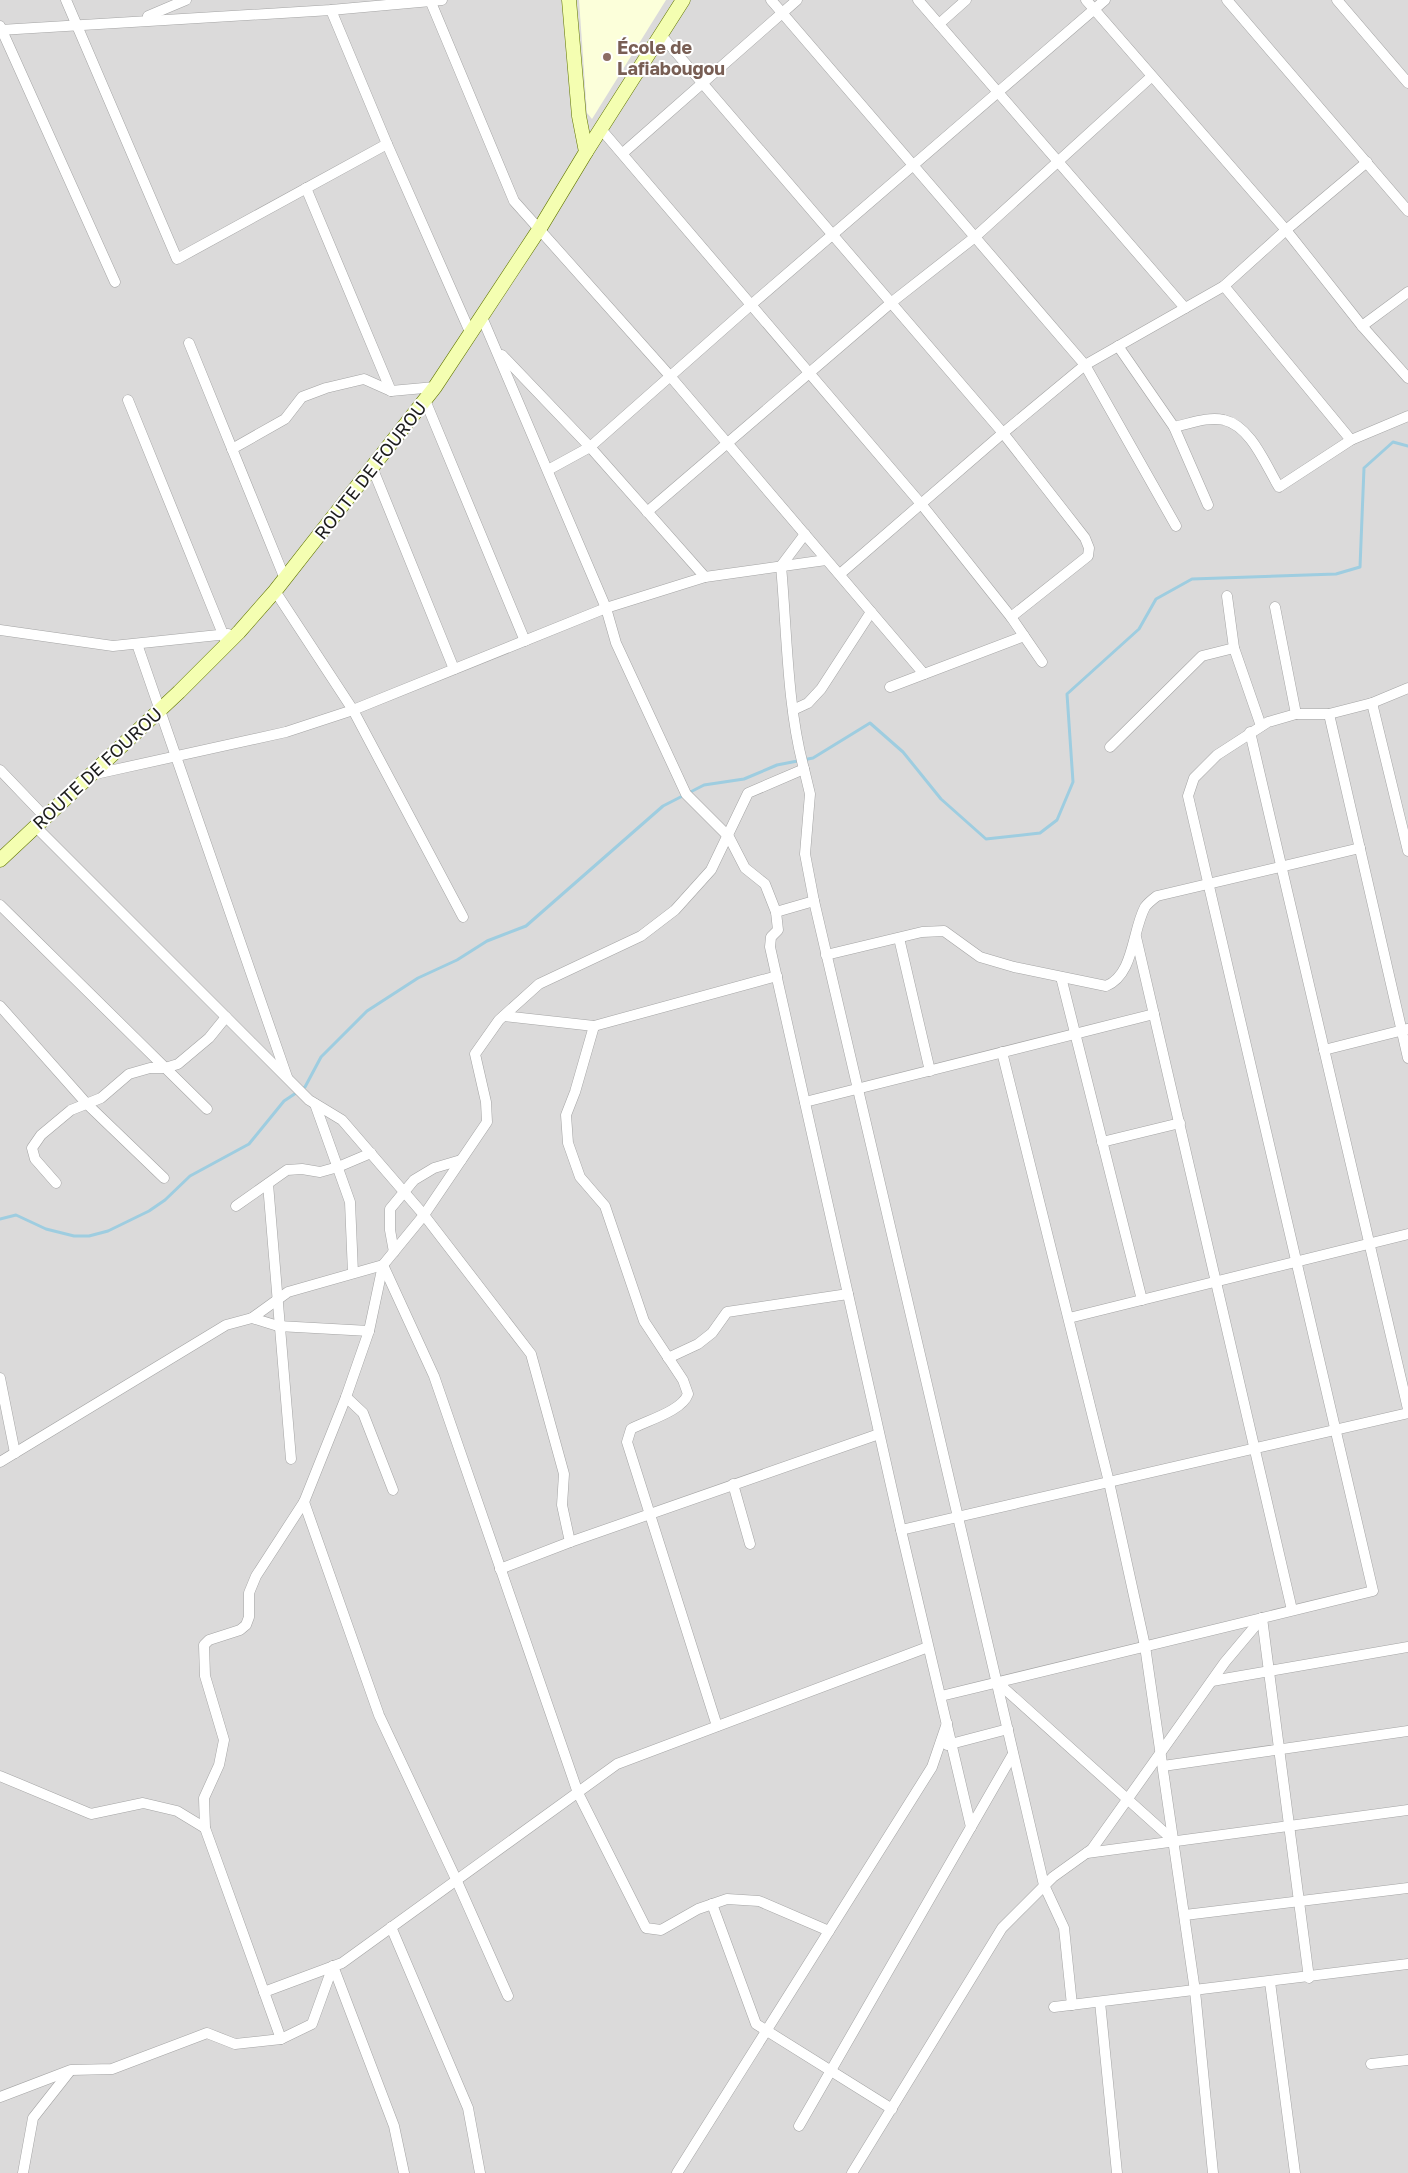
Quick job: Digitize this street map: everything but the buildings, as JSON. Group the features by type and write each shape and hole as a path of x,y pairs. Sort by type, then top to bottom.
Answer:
{"main road":[{"path":"569,0 579,116 586,152"},
{"name":"ROUTE DE FOUROU","path":"0,860 160,709 225,639 239,632 275,591 435,387 540,228 600,128 683,0"}],"street":[{"path":"66,0 176,259 386,144"},
{"path":"140,20 186,0"},
{"path":"430,0 514,201 670,376 924,674"},
{"path":"116,282 0,28 77,26 140,20 331,10 442,0"},
{"path":"771,0 1086,365 1176,526"},
{"path":"623,153 797,0"},
{"path":"918,0 1185,308"},
{"path":"939,24 966,0"},
{"path":"1086,0 1286,230 1362,326 1408,378"},
{"path":"548,470 590,447 752,304 1105,0"},
{"path":"1227,0 1408,211"},
{"path":"1337,0 1408,83"},
{"path":"331,10 386,144 470,332"},
{"path":"661,35 832,236 892,302 1003,432 1085,538 1089,548 1088,556 1011,617"},
{"path":"647,512 892,302 975,237 1152,77"},
{"path":"600,128 922,505 1011,617 1042,662"},
{"path":"840,574 922,505 1003,432 1086,365 1224,286 1286,230 1367,162"},
{"path":"306,188 391,391"},
{"path":"1224,286 1351,440"},
{"path":"1362,326 1408,292"},
{"path":"481,315 606,608 616,643 686,794 728,837 745,868 765,884 776,912 778,930 771,937 770,947 928,1647 971,1826"},
{"path":"189,343 284,579"},
{"path":"1118,346 1174,427 1208,505"},
{"path":"496,349 590,447 705,577"},
{"path":"232,449 285,419 302,397 326,388 364,379 391,391 435,387"},
{"path":"0,630 113,646 225,639 128,400"},
{"path":"425,400 524,641"},
{"path":"1174,427 1208,419 1223,419 1236,424 1249,438 1279,488 1351,440 1408,416"},
{"path":"372,467 454,669"},
{"path":"805,534 781,566 793,710 799,749 810,794 805,854 826,955 1044,1885 1064,1928 1072,2005"},
{"path":"88,776 286,732 352,710 606,608 705,577 826,560"},
{"path":"275,591 352,710 463,917"},
{"path":"1227,596 1234,648 1261,726"},
{"path":"1275,607 1296,714"},
{"path":"793,710 808,703 821,689 871,612"},
{"path":"890,687 1024,636"},
{"path":"137,644 291,1083"},
{"path":"1110,747 1202,656 1234,648"},
{"path":"940,1696 1373,1591 1188,796 1194,778 1217,755 1268,722 1296,714 1329,714 1372,703 1408,688"},
{"path":"1372,703 1408,851"},
{"path":"1329,714 1405,1029 1408,1058"},
{"path":"1250,732 1408,1408"},
{"path":"281,2039 205,1828 204,1798 219,1765 224,1740 205,1676 204,1645 209,1640 240,1630 246,1625 249,1617 249,1593 256,1576 304,1502 346,1397 369,1330 382,1265 424,1215 487,1122 486,1102 475,1054 504,1016 539,984 641,936 675,910 711,870 748,793 804,768"},
{"path":"0,770 40,822 226,1017 304,1096 342,1120 424,1215 531,1354 564,1474 562,1505 570,1542"},
{"path":"826,955 922,932 944,931 980,957 1106,986 1116,982 1127,963 1146,906 1157,896 1360,848"},
{"path":"776,912 814,901"},
{"path":"0,904 208,1109"},
{"path":"1136,937 1292,1610"},
{"path":"899,938 930,1071"},
{"path":"504,1016 594,1026 777,976"},
{"path":"1061,977 1142,1300"},
{"path":"0,1006 87,1104 164,1178"},
{"path":"805,1102 1154,1014"},
{"path":"56,1183 35,1159 32,1148 41,1135 71,1110 101,1098 129,1074 150,1068 165,1068 178,1064 199,1048 226,1017"},
{"path":"594,1026 575,1092 566,1115 568,1143 580,1177 605,1206 644,1322 683,1380 688,1394 685,1402 631,1430 626,1442 717,1726"},
{"path":"1324,1050 1405,1029"},
{"path":"1002,1052 1109,1482 1145,1646 1195,1992 1213,2173"},
{"path":"315,1104 350,1202 353,1273"},
{"path":"1102,1142 1180,1123"},
{"path":"236,1206 287,1170 302,1168 320,1172 338,1167 370,1153"},
{"path":"394,1252 390,1230 390,1209 414,1180 434,1168 461,1160"},
{"path":"268,1184 278,1326 291,1459"},
{"path":"1069,1318 1408,1234"},
{"path":"0,1462 226,1325 252,1318 277,1302 288,1292 382,1265"},
{"path":"382,1265 434,1376 578,1792 646,1928 662,1930 712,1904 727,1899 760,1900 829,1930"},
{"path":"668,1358 698,1344 712,1333 727,1312 848,1294"},
{"path":"252,1318 278,1326 369,1330"},
{"path":"0,1378 14,1453"},
{"path":"346,1397 363,1413 393,1490"},
{"path":"902,1530 1408,1413"},
{"path":"500,1568 649,1516 733,1484 880,1434"},
{"path":"733,1484 750,1544"},
{"path":"304,1502 379,1715 456,1879 508,1996"},
{"path":"1262,1618 1309,1978"},
{"path":"852,2173 1002,1928 1044,1885 1092,1849 1212,1681 1262,1618"},
{"path":"264,1992 342,1962 617,1764 928,1647"},
{"path":"1212,1681 1408,1647"},
{"path":"997,1682 1174,1841"},
{"path":"677,2173 932,1767 947,1723"},
{"path":"939,1747 1008,1729"},
{"path":"1163,1766 1408,1731"},
{"path":"799,2126 1014,1754"},
{"path":"0,1776 90,1814 143,1803 177,1811 205,1828"},
{"path":"1087,1853 1408,1810"},
{"path":"1185,1915 1408,1888"},
{"path":"712,1904 756,2024 892,2109"},
{"path":"391,1927 468,2108 480,2173"},
{"path":"1054,2007 1195,1992 1408,1964"},
{"path":"0,2097 71,2070 112,2069 207,2033 235,2044 281,2039 312,2024 333,1966"},
{"path":"333,1966 394,2126 404,2173"},
{"path":"1270,1982 1295,2173"},
{"path":"1100,2002 1117,2173"},
{"path":"1371,2064 1408,2060"},
{"path":"23,2173 33,2118 71,2070"}],"shaded area":[{"path":"0,0 1408,0 1408,2173 0,2173"},
{"name":"École de Lafiabougou","path":"579,0 666,0 592,119 587,113"}],"waterway":[{"path":"0,1219 16,1215 46,1229 74,1236 89,1236 108,1231 149,1211 165,1200 190,1176 249,1144 284,1101 305,1087 321,1057 367,1011 418,978 457,960 487,941 526,926 663,806 704,785 744,779 777,765 813,758 870,723 903,752 941,799 986,839 1040,833 1057,820 1073,782 1067,694 1139,629 1156,599 1192,579 1336,574 1360,567 1364,468 1393,442 1408,446"}],"place":[{"name":"École de Lafiabougou","path":"607,57"}]}
